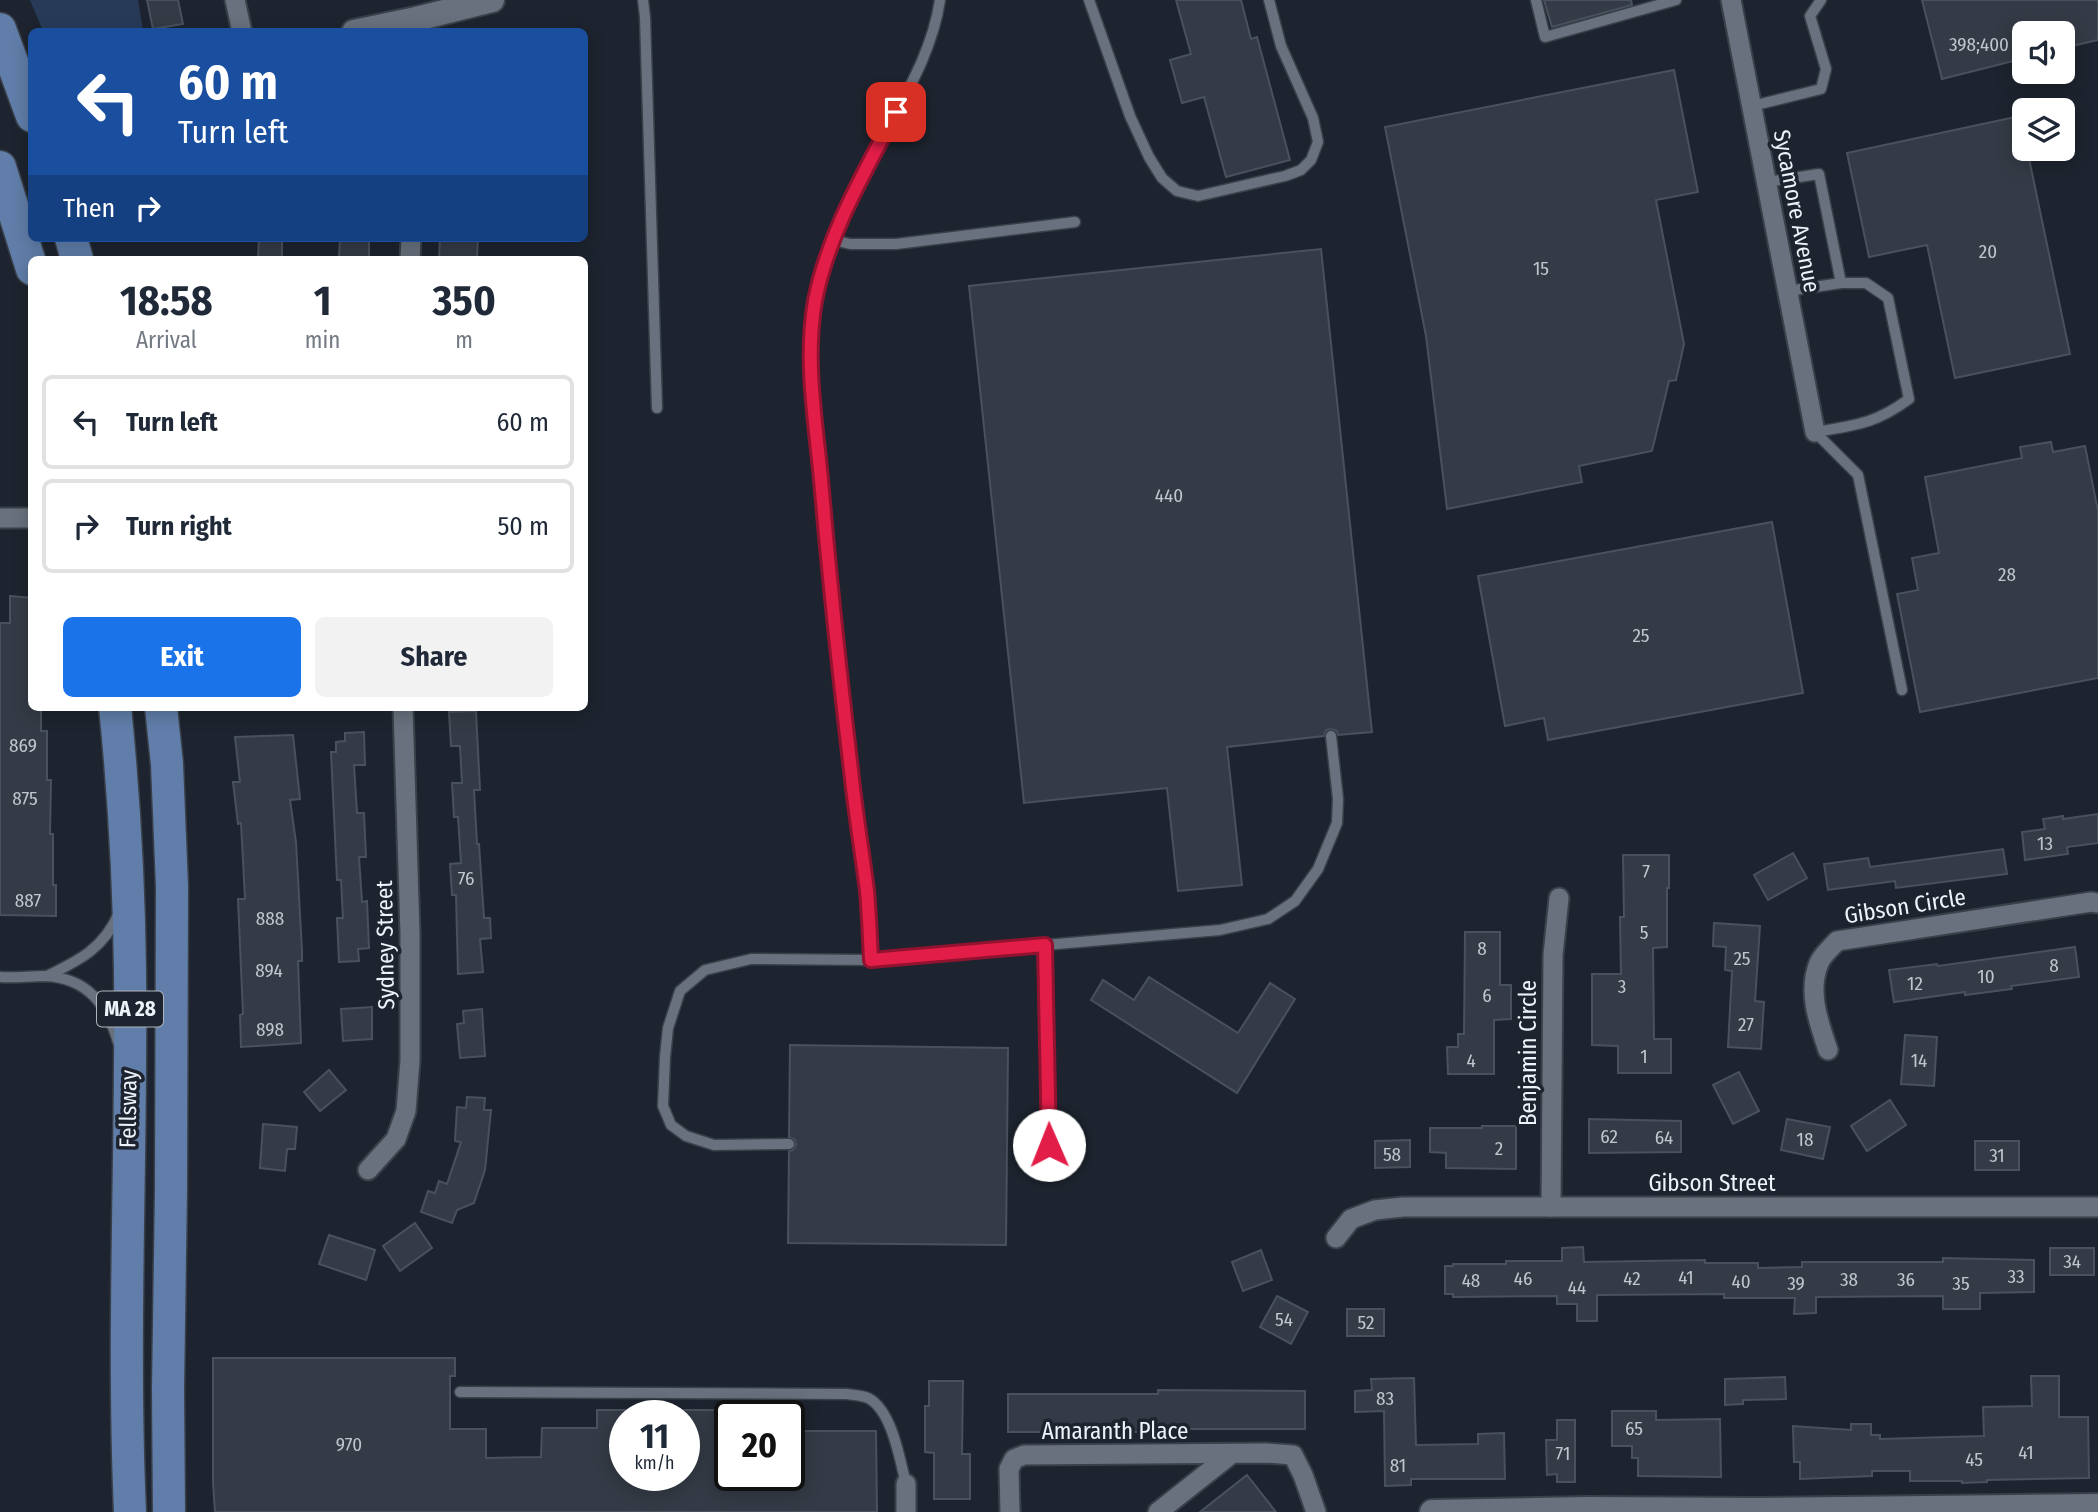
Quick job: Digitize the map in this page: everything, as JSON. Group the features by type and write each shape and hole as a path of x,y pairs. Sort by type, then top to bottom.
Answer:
{"main road":[{"path":"0,29 28,101"},
{"path":"0,167 5,201 28,259"},
{"name":"Fellsway","path":"116,711 128,890 130,972 126,1348 130,1512"},
{"name":"Fellsway","path":"162,711 172,887 169,1512"}],"street":[{"path":"235,0 241,28"},
{"path":"389,28 416,25 492,0"},
{"name":"Sycamore Avenue","path":"1731,0 1815,432"},
{"path":"0,518 28,518"},
{"name":"Sydney Street","path":"369,1170 396,1139 406,1111 410,1061 410,933 403,711"},
{"name":"Benjamin Circle","path":"1551,1208 1553,955 1559,898"},
{"name":"Gibson Circle","path":"1828,1050 1815,1014 1815,983 1819,963 1837,941 2098,903"},
{"name":"Gibson Street","path":"1336,1238 1351,1219 1375,1210 1403,1207 2098,1207"},
{"name":"Amaranth Place","path":"1010,1512 1009,1469 1014,1460 1024,1455 1266,1453 1293,1455 1316,1512"},
{"name":"Amaranth Place","path":"1158,1512 1230,1455"},
{"path":"906,1484 906,1512"},
{"path":"1432,1512 2098,1506"}],"lane":[{"path":"643,0 657,408"},
{"path":"871,960 867,892 836,640 812,377 815,304 833,240 857,186 922,62 937,20 940,0"},
{"path":"1089,0 1130,117 1149,157 1162,178 1177,191 1198,196 1301,170 1311,160 1318,142 1313,118 1281,46 1269,0"},
{"path":"1536,0 1545,37 1676,0"},
{"path":"1752,106 1821,89 1825,69 1810,16 1821,0"},
{"path":"1767,182 1819,174 1841,283"},
{"path":"833,240 850,244 896,244 1075,222"},
{"path":"1788,291 1841,283 1866,283 1888,298 1909,399 1868,424 1815,432"},
{"path":"1815,432 1858,475 1902,690"},
{"path":"789,1144 713,1145 686,1136 671,1125 663,1106 667,1028 680,990 705,970 751,959 871,960 1220,930 1268,919 1295,901 1318,869 1337,823 1338,799 1331,736"},
{"path":"47,976 77,961 107,937 128,890"},
{"path":"1045,945 1049,1145"},
{"path":"0,978 47,976 78,984 101,1002 115,1031 128,1079"},
{"path":"460,1392 846,1394 867,1397 878,1406 888,1423 906,1484"}],"shaded area":[{"path":"30,0 138,0 143,28 42,28"}],"building":[{"path":"147,0 178,0 183,24 153,28"},
{"path":"1176,0 1241,0 1251,39 1257,37 1290,160 1226,177 1204,97 1182,103 1170,60 1191,54"},
{"path":"1544,0 1631,0 1632,5 1552,27"},
{"path":"1922,0 2098,0 2098,40 2075,45 2075,21 2012,21 2012,61 1942,79"},
{"path":"1674,70 1698,192 1656,200 1684,344 1676,380 1669,381 1652,451 1579,466 1582,482 1447,509 1426,336 1385,127"},
{"path":"2012,118 2012,161 2030,161 2070,354 1955,378 1927,245 1869,257 1847,153"},
{"path":"259,242 282,242 282,256 258,256"},
{"path":"340,242 369,242 369,256 339,256"},
{"path":"440,242 478,242 477,256 439,256"},
{"path":"1321,249 1372,732 1338,735 1337,731 1331,729 1326,730 1324,736 1227,747 1242,885 1178,891 1167,788 1024,803 969,286"},
{"path":"2051,442 2053,452 2085,446 2098,511 2098,678 1920,712 1897,594 1918,590 1912,558 1939,553 1925,477 2022,458 2020,447"},
{"path":"1772,522 1803,693 1548,740 1544,718 1505,726 1478,576"},
{"path":"10,596 28,598 28,711 41,711 41,731 47,731 47,780 51,780 50,834 53,834 56,916 0,915 0,623 10,623"},
{"path":"476,711 480,790 474,790 477,844 484,918 490,918 491,938 480,939 483,972 458,974 456,895 452,895 450,864 461,863 458,817 454,817 452,783 462,783 460,746 451,746 449,712"},
{"path":"364,732 365,765 354,765 357,813 364,813 366,857 359,857 362,902 367,901 369,948 358,949 359,961 339,962 337,918 343,918 341,880 337,880 331,752 336,752 336,742 345,741 345,733"},
{"path":"293,735 300,799 290,800 296,842 302,951 302,961 298,961 301,1043 241,1047 240,1015 243,1014 238,899 245,899 241,823 238,824 233,782 240,782 235,737"},
{"path":"2098,814 2098,843 2067,847 2068,854 2025,860 2022,832 2045,829 2043,819"},
{"path":"2003,849 2007,874 1896,888 1895,881 1828,890 1824,864 1868,858 1870,867"},
{"path":"1793,853 1807,878 1768,900 1754,875"},
{"path":"1623,855 1669,855 1667,947 1653,948 1654,1039 1671,1039 1671,1073 1618,1073 1618,1046 1592,1045 1592,974 1621,974"},
{"path":"1714,923 1760,926 1755,1001 1764,1002 1761,1049 1728,1047 1732,971 1725,970 1726,947 1713,946"},
{"path":"1465,932 1500,932 1500,985 1511,985 1511,1019 1494,1020 1494,1074 1448,1074 1447,1047 1458,1047 1458,1034 1464,1034"},
{"path":"2075,947 2079,977 2011,986 2012,989 1965,995 1965,992 1894,1002 1889,970"},
{"path":"1149,977 1238,1033 1270,983 1295,999 1237,1093 1091,1000 1103,980 1134,1000"},
{"path":"372,1007 372,1039 343,1041 341,1009"},
{"path":"482,1009 485,1056 460,1058 457,1024 464,1023 463,1011"},
{"path":"1905,1035 1937,1037 1934,1086 1901,1084"},
{"path":"790,1045 1008,1048 1006,1245 788,1243 789,1151 796,1145 795,1140 789,1137"},
{"path":"329,1070 346,1090 320,1111 304,1092"},
{"path":"1739,1072 1759,1111 1733,1124 1713,1085"},
{"path":"467,1097 485,1098 484,1110 491,1110 485,1170 474,1203 457,1210 452,1223 421,1212 428,1191 435,1193 439,1181 447,1184 461,1142 455,1141 457,1107 466,1108"},
{"path":"1890,1100 1906,1125 1867,1151 1851,1126"},
{"path":"1589,1119 1681,1121 1681,1152 1589,1153"},
{"path":"1787,1119 1830,1127 1823,1159 1781,1150"},
{"path":"263,1124 297,1127 295,1149 287,1149 285,1171 260,1168"},
{"path":"1516,1126 1516,1169 1446,1168 1446,1153 1430,1152 1430,1128"},
{"path":"1410,1140 1410,1167 1375,1168 1375,1141"},
{"path":"1975,1141 2019,1141 2019,1170 1975,1170"},
{"path":"415,1223 432,1248 400,1271 383,1246"},
{"path":"329,1235 375,1250 366,1280 319,1264"},
{"path":"1583,1247 1584,1262 1705,1260 1705,1263 1758,1263 1758,1268 1802,1267 1802,1262 1943,1262 1943,1258 2034,1260 2034,1292 1980,1293 1980,1309 1943,1309 1943,1296 1816,1297 1816,1313 1794,1314 1795,1298 1724,1298 1724,1294 1597,1295 1597,1321 1577,1321 1577,1304 1557,1304 1557,1296 1453,1297 1453,1294 1445,1294 1445,1266 1506,1264 1506,1261 1562,1261 1562,1248"},
{"path":"2050,1248 2094,1248 2094,1275 2050,1275"},
{"path":"1261,1250 1272,1280 1243,1291 1232,1262"},
{"path":"1277,1296 1308,1312 1291,1344 1260,1327"},
{"path":"1347,1309 1384,1309 1384,1336 1347,1336"},
{"path":"213,1358 455,1358 455,1376 450,1376 450,1429 486,1429 486,1458 541,1457 542,1428 597,1428 597,1410 609,1410 609,1491 700,1491 700,1410 714,1410 714,1491 805,1491 805,1431 876,1431 877,1512 215,1512"},
{"path":"2031,1376 2059,1376 2059,1417 2088,1417 2089,1478 1962,1483 1910,1481 1910,1471 1872,1471 1872,1476 1800,1479 1800,1462 1794,1462 1793,1426 1851,1430 1851,1424 1871,1424 1871,1435 1880,1435 1880,1439 1984,1436 1983,1407 2032,1406"},
{"path":"1785,1377 1786,1399 1743,1400 1743,1404 1725,1405 1725,1379"},
{"path":"1414,1378 1416,1445 1478,1444 1478,1434 1504,1433 1505,1479 1411,1479 1411,1485 1385,1486 1384,1411 1355,1412 1355,1391 1372,1390 1371,1379"},
{"path":"929,1381 963,1381 962,1454 970,1454 970,1499 934,1499 934,1453 925,1452 925,1406 929,1406"},
{"path":"1158,1390 1305,1391 1305,1429 1008,1432 1008,1394 1158,1394"},
{"path":"1612,1411 1656,1411 1656,1420 1720,1419 1721,1477 1638,1476 1638,1458 1632,1458 1632,1446 1612,1446"},
{"path":"1557,1420 1575,1420 1575,1482 1557,1482 1557,1474 1547,1475 1546,1440 1557,1440"},
{"path":"1247,1475 1276,1512 1200,1512"}],"route":[{"path":"896,112 857,186 833,240 818,287 813,320 812,377 836,640 867,892 871,960 1045,945 1049,1145"}]}
